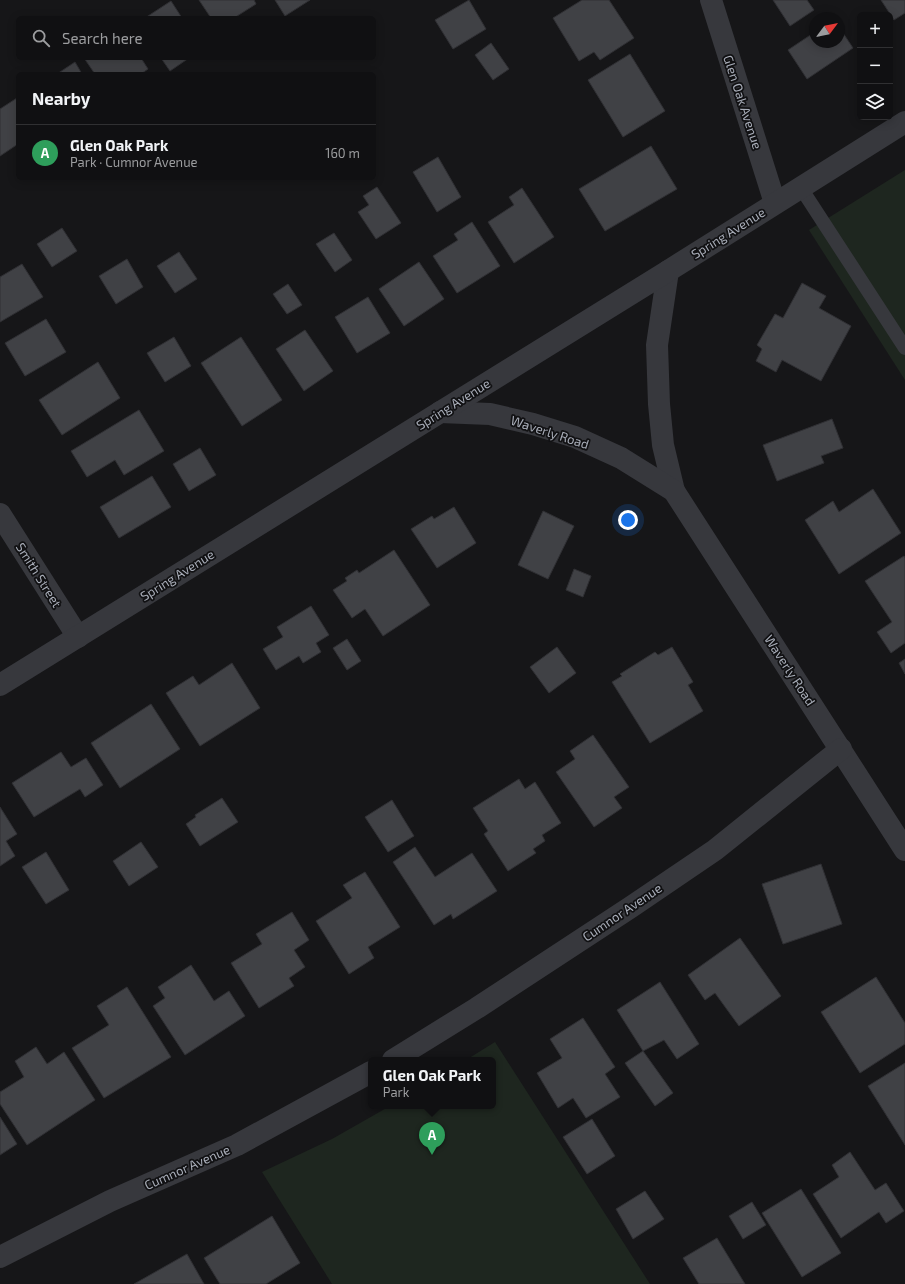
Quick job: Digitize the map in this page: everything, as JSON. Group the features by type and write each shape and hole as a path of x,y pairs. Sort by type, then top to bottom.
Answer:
{"street":[{"name":"Glen Oak Avenue","path":"711,0 775,203"},
{"name":"Spring Avenue","path":"0,685 668,272 905,122"},
{"name":"Waverly Road","path":"668,272 657,344 659,404 663,445 674,491 905,850"},
{"name":"Waverly Road","path":"440,412 490,414 533,424 575,437 622,458 674,491"},
{"name":"Smith Street","path":"0,514 78,637"},
{"name":"Cumnor Avenue","path":"398,1057 477,1008 631,907 714,850 841,749"},
{"name":"Cumnor Avenue","path":"0,1257 110,1201 237,1145 368,1074"}],"lane":[{"path":"801,188 905,348"}],"shaded area":[{"path":"905,170 905,380 809,230"},
{"path":"495,1042 650,1284 332,1284 262,1172 332,1139 385,1109 496,1109 496,1057 471,1057"}],"building":[{"path":"199,0 254,0 256,4 237,16 210,16"},
{"path":"275,0 310,0 285,16"},
{"path":"469,0 486,29 453,49 435,20"},
{"path":"582,0 609,0 634,38 600,60 594,52 579,61 553,18"},
{"path":"773,0 807,0 814,10 790,26"},
{"path":"881,0 905,0 905,13 894,20 893,12 889,12"},
{"path":"171,1 181,16 148,16"},
{"path":"809,36 809,48 845,48 845,36 853,48 807,79 788,50"},
{"path":"491,43 509,69 493,80 475,55"},
{"path":"630,54 665,111 623,137 588,80"},
{"path":"85,60 142,60 148,69 144,72 94,72"},
{"path":"162,60 186,60 170,71"},
{"path":"75,62 81,72 60,72"},
{"path":"16,99 16,145 0,156 0,109"},
{"path":"651,146 677,189 605,231 579,189"},
{"path":"438,157 461,197 437,212 413,172"},
{"path":"377,187 401,223 376,239 358,212 369,205 363,196"},
{"path":"522,188 554,237 514,263 488,222 514,205 509,197"},
{"path":"472,222 500,266 457,293 433,256 458,240 454,234"},
{"path":"62,228 77,251 52,267 37,244"},
{"path":"334,233 352,260 335,272 316,244"},
{"path":"179,252 197,279 175,293 157,266"},
{"path":"127,259 143,287 116,304 99,276"},
{"path":"419,262 444,299 404,326 379,289"},
{"path":"22,264 43,297 0,322 0,277"},
{"path":"802,283 826,296 819,308 851,326 821,381 782,360 776,372 756,361 762,349 757,345 775,314 783,318"},
{"path":"288,284 302,305 287,314 273,294"},
{"path":"368,297 390,333 357,353 335,317"},
{"path":"46,319 66,352 25,376 5,343"},
{"path":"305,330 333,371 304,391 276,349"},
{"path":"174,337 191,366 165,382 147,353"},
{"path":"241,337 282,400 242,426 201,363"},
{"path":"98,362 120,398 62,435 39,400"},
{"path":"139,410 164,451 124,475 115,460 87,477 71,451"},
{"path":"832,419 843,448 821,456 824,463 777,481 763,445"},
{"path":"200,448 216,475 189,491 173,464"},
{"path":"152,476 171,507 119,538 100,507"},
{"path":"873,489 901,533 839,574 805,520 833,501 839,512"},
{"path":"454,507 476,543 437,568 411,529 432,516 434,519"},
{"path":"543,511 574,526 548,579 518,565"},
{"path":"394,550 430,605 383,636 365,609 352,618 333,590 347,581 345,578 357,570 359,573"},
{"path":"904,556 905,643 891,653 877,632 892,622 865,581"},
{"path":"574,569 591,576 583,597 566,590"},
{"path":"311,606 329,635 316,643 321,652 303,663 299,656 276,670 263,649 283,637 277,627"},
{"path":"347,639 361,661 347,670 333,648"},
{"path":"557,647 576,673 549,693 530,667"},
{"path":"672,647 693,682 688,685 703,711 650,743 612,682 622,676 620,674 655,652 658,655"},
{"path":"905,659 905,674 899,663"},
{"path":"232,663 260,708 200,746 166,693 193,676 199,685"},
{"path":"151,704 180,749 120,788 91,743"},
{"path":"593,735 629,787 614,797 622,808 594,827 556,772 575,759 570,751"},
{"path":"61,752 71,767 86,758 103,785 85,797 80,789 34,817 12,783"},
{"path":"519,779 525,789 535,782 561,823 542,835 545,841 533,849 536,853 508,871 484,834 488,831 473,808"},
{"path":"222,798 238,822 200,846 186,824 196,817 195,815"},
{"path":"392,800 414,836 388,852 365,817"},
{"path":"0,807 17,834 6,841 15,856 0,866"},
{"path":"141,842 158,867 129,886 113,861"},
{"path":"415,847 435,877 472,853 497,891 453,919 451,914 434,925 393,862"},
{"path":"46,852 69,890 46,904 22,867"},
{"path":"821,864 842,924 783,944 762,884"},
{"path":"365,872 400,927 368,947 374,958 349,974 316,921 352,898 343,885"},
{"path":"292,912 309,940 294,950 305,967 289,978 294,986 259,1008 231,963 262,944 256,934"},
{"path":"740,938 781,996 739,1026 715,993 705,1000 688,975"},
{"path":"191,965 214,1001 229,991 245,1016 185,1055 153,1006 165,998 158,987"},
{"path":"876,977 905,1023 905,1044 860,1073 821,1012"},
{"path":"660,982 699,1044 677,1059 664,1040 643,1051 617,1010"},
{"path":"127,987 171,1057 104,1098 72,1048 109,1025 97,1006"},
{"path":"583,1018 615,1067 605,1074 620,1097 586,1118 573,1098 558,1108 537,1073 562,1058 550,1039"},
{"path":"36,1047 47,1064 64,1052 95,1100 27,1145 0,1104 0,1092 24,1077 15,1061"},
{"path":"643,1051 673,1093 655,1106 625,1063"},
{"path":"905,1063 905,1145 868,1086"},
{"path":"0,1117 17,1144 0,1155"},
{"path":"592,1119 615,1156 587,1174 563,1137"},
{"path":"850,1152 875,1190 886,1183 904,1211 886,1223 879,1212 841,1238 813,1194 839,1177 832,1165"},
{"path":"801,1189 841,1253 802,1277 762,1213"},
{"path":"645,1191 664,1219 633,1239 616,1209"},
{"path":"752,1202 766,1225 743,1239 729,1216"},
{"path":"272,1216 300,1263 266,1284 220,1284 204,1258"},
{"path":"717,1238 745,1284 699,1284 683,1258"},
{"path":"187,1254 204,1284 134,1284"}],"place":[{"name":"Glen Oak Park","path":"432,1155"}]}
